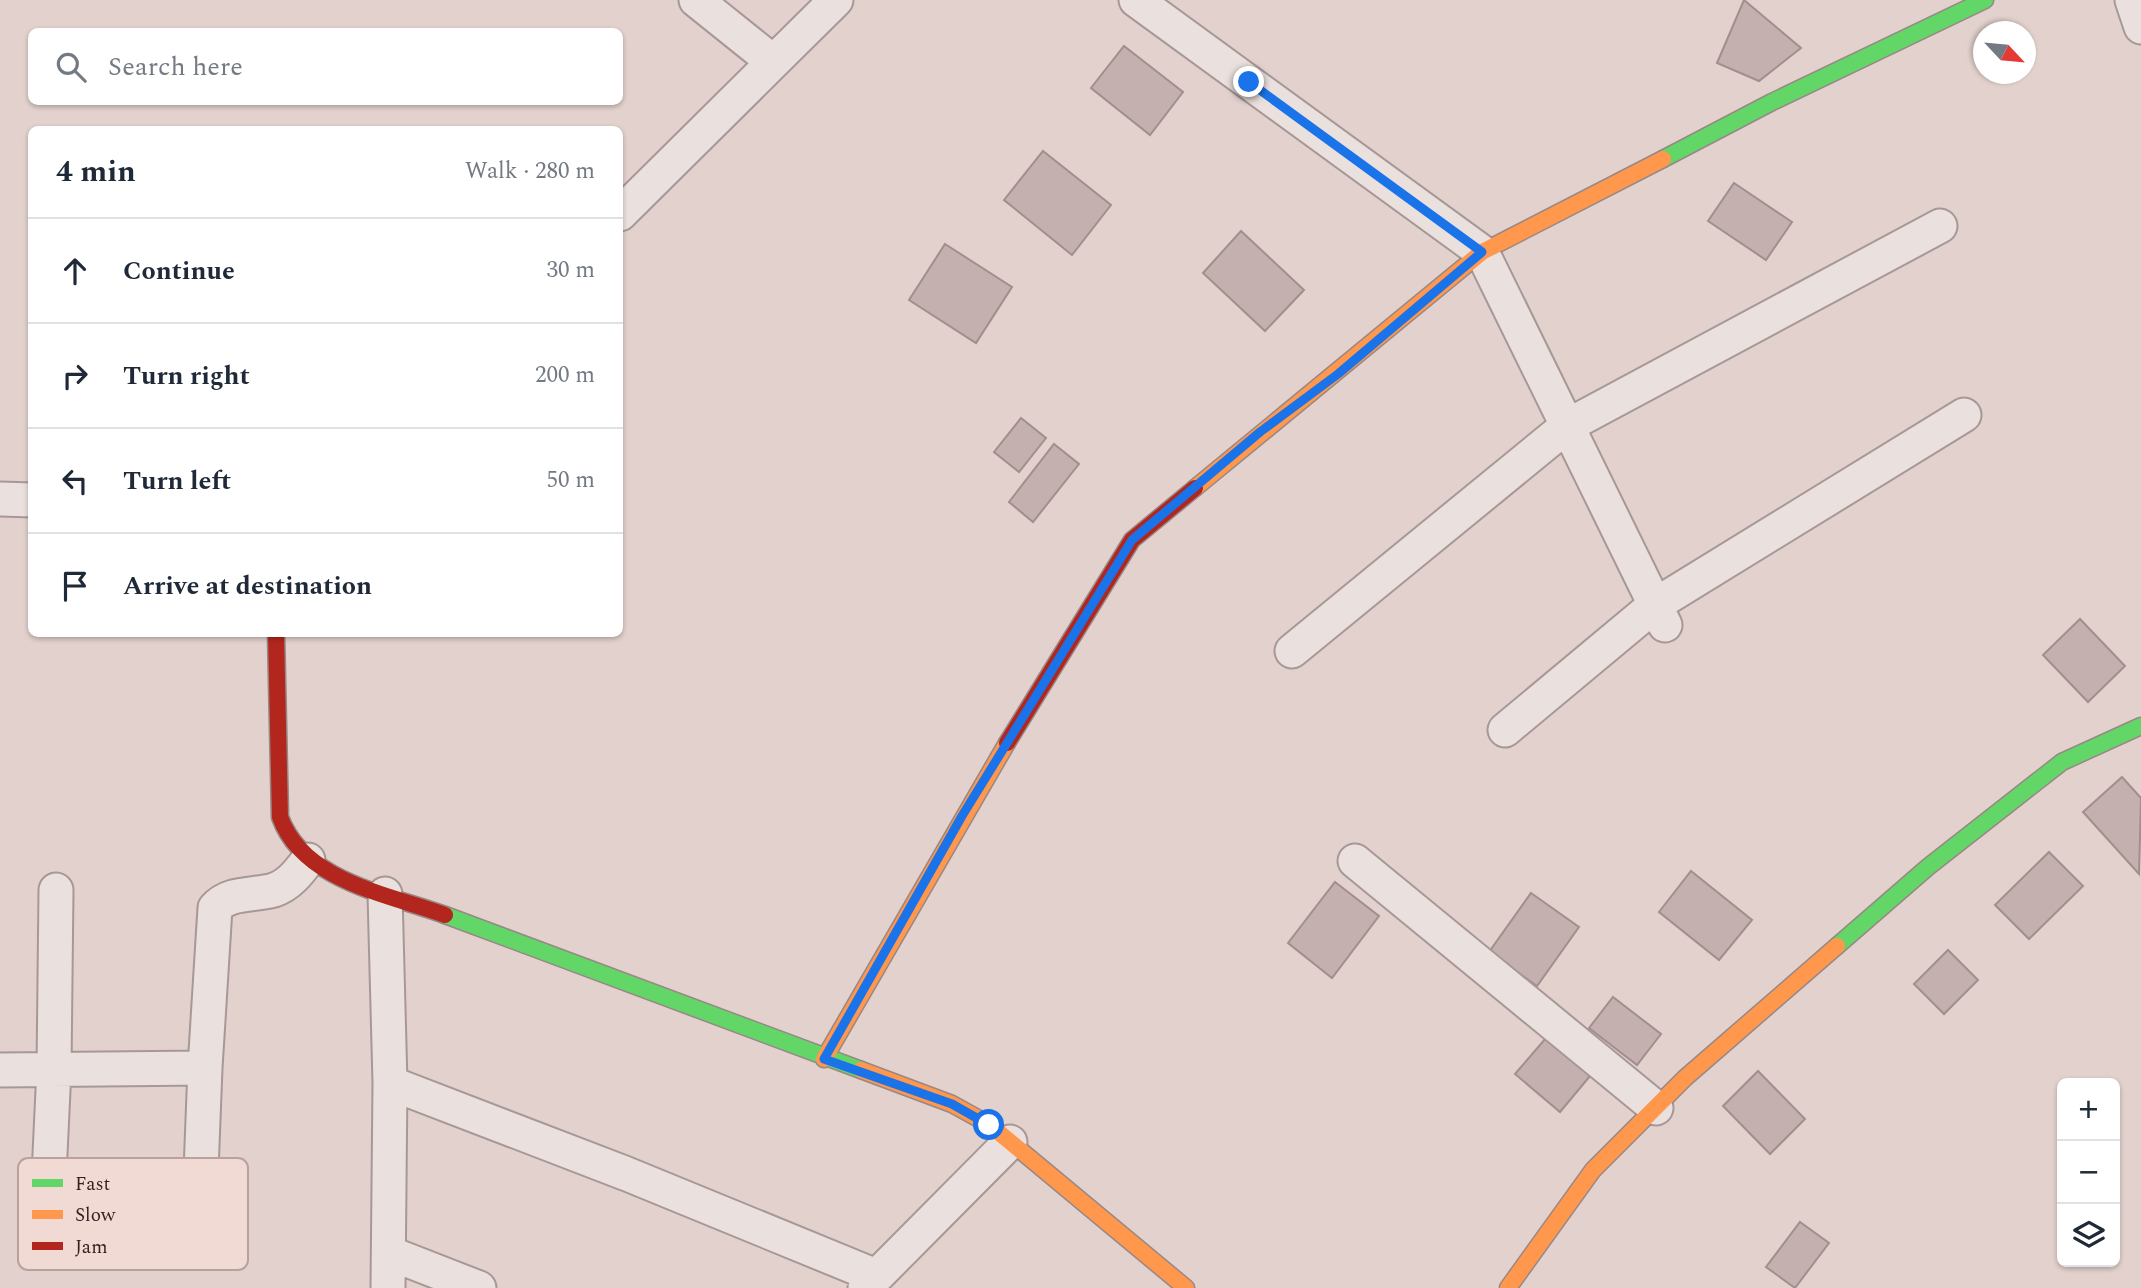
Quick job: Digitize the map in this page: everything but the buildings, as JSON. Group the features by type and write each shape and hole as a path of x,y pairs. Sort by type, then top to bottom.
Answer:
{"street":[{"path":"696,0 772,61"},
{"path":"623,211 836,0"},
{"path":"1136,0 1482,252 1660,615"},
{"path":"824,1059 962,816 1132,540 1260,432 1338,374 1482,252 1772,102 1985,0"},
{"path":"2132,0 2141,27"},
{"path":"1292,651 1567,426 1940,226"},
{"path":"1505,730 1660,615 1964,415"},
{"path":"0,499 28,500"},
{"path":"276,637 280,817 286,834 308,860 338,877 824,1059 952,1104 989,1125 1186,1288"},
{"path":"1508,1288 1593,1170 1685,1078 1928,867 2041,778 2062,762 2141,726"},
{"path":"202,1158 215,908 230,897 274,890 286,884 308,860"},
{"path":"1354,861 1657,1108"},
{"path":"50,1158 54,1069 56,890"},
{"path":"386,894 390,1083 388,1288"},
{"path":"0,1070 205,1068"},
{"path":"390,1083 627,1174 871,1282 1010,1142"},
{"path":"389,1253 479,1288"}],"traffic: fast":[{"path":"1663,159 1772,102 1985,0"},
{"path":"1837,946 1928,867 2062,762 2141,726"},
{"path":"445,915 861,1070"}],"traffic: slow":[{"path":"1195,488 1482,252 1663,159"},
{"path":"824,1059 1007,743"},
{"path":"1508,1288 1593,1170 1685,1078 1837,946"},
{"path":"861,1070 952,1104 990,1125 1186,1288"}],"traffic: jam":[{"path":"1007,743 1132,540 1195,488"},
{"path":"276,637 280,817 291,839 327,871 349,882 445,915"}],"route":[{"path":"989,1125 952,1104 824,1059 962,816 1132,540 1260,432 1338,374 1482,252 1249,82"}]}
